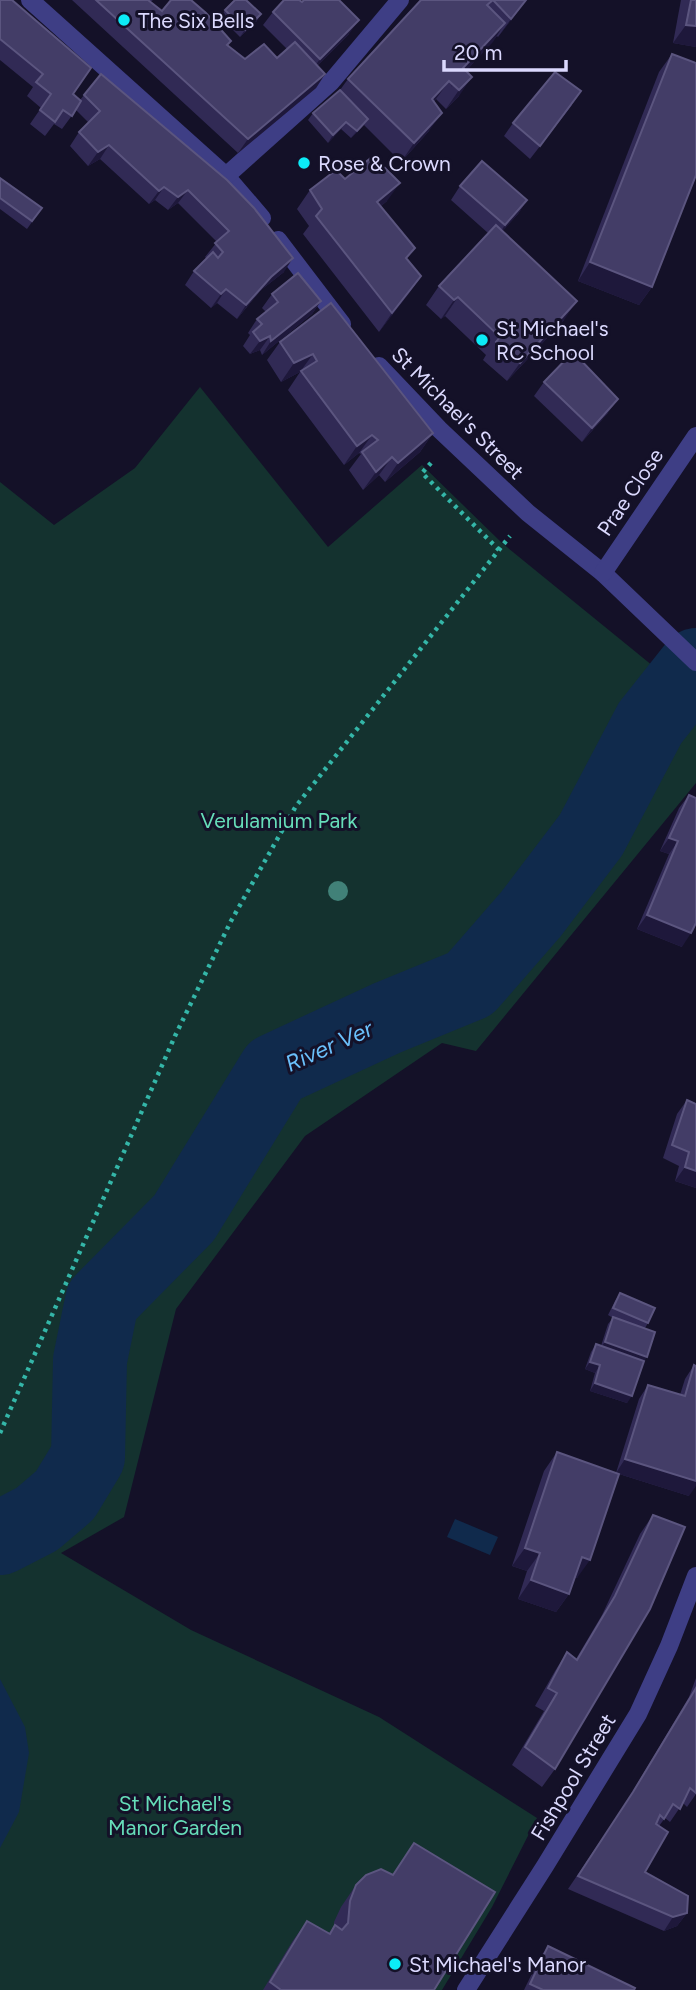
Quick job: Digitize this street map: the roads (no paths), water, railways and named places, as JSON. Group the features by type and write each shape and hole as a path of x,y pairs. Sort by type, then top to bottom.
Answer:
{"street":[{"path":"30,0 226,176 352,336"},
{"path":"226,176 331,82 400,0"},
{"name":"St Michael's Street","path":"369,355 439,429 528,513 603,573 696,662"},
{"name":"Prae Close","path":"603,573 696,436"},
{"name":"Fishpool Street","path":"466,1990 638,1714 669,1646 696,1576"}],"water":[{"path":"455,1519 498,1537 490,1555 447,1537"},
{"path":"0,1679 25,1727 29,1753 19,1812 0,1848"}],"waterway":[{"name":"River Ver","path":"0,1538 37,1519 65,1495 88,1457 90,1360 102,1301 184,1218 275,1070 387,1018 470,984 531,914 591,835 650,723 696,665"}],"place":[{"name":"The Six Bells","path":"124,20"},
{"name":"Rose & Crown","path":"304,163"},
{"name":"St Michael's RC School","path":"482,340"},
{"name":"St Michael's Manor","path":"395,1964"}],"park label":[{"name":"Verulamium Park","path":"279,820"},
{"name":"St Michael's Manor Garden","path":"175,1815"}]}
